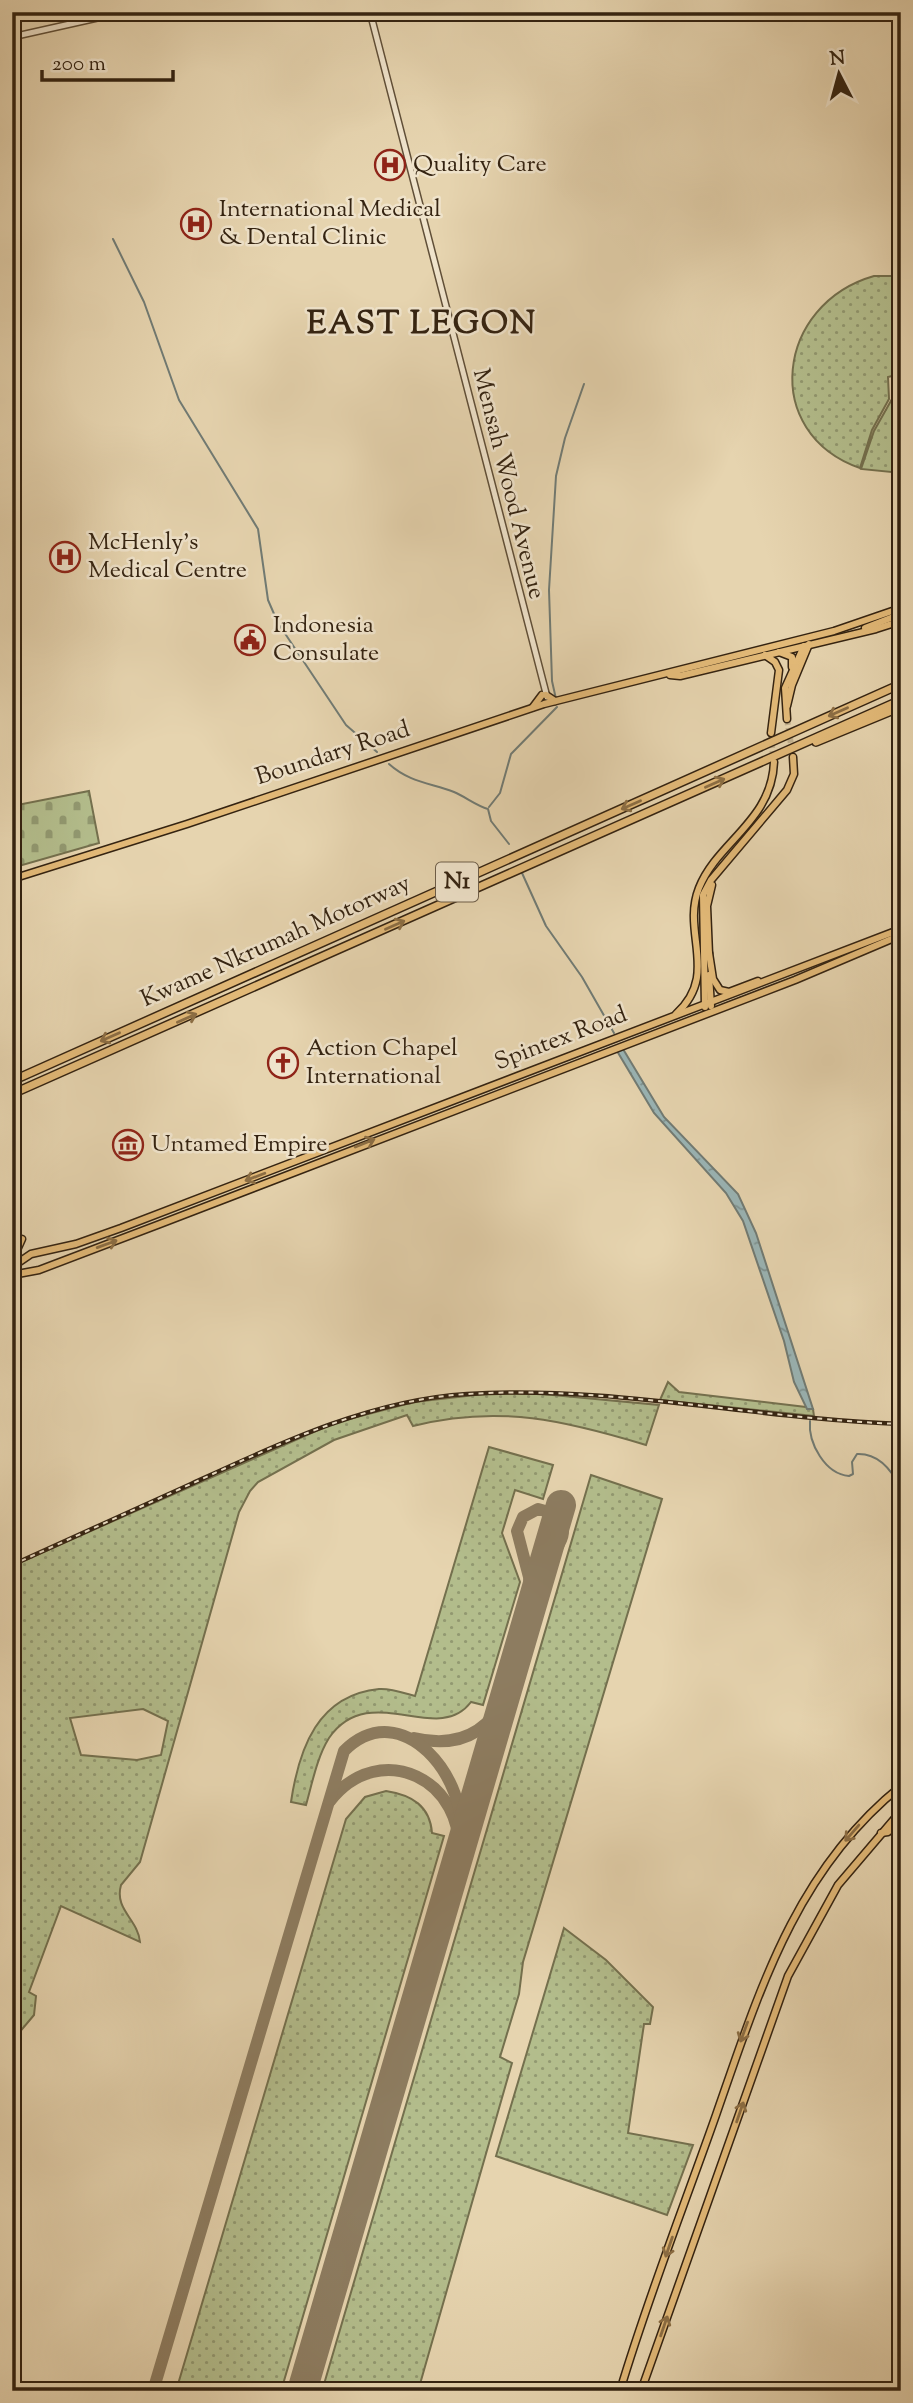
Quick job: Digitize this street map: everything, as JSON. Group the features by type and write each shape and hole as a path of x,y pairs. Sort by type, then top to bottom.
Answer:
{"highway":[{"name":"Kwame Nkrumah Motorway","path":"12,1080 901,684"},
{"name":"Kwame Nkrumah Motorway","path":"12,1094 901,700"},
{"path":"798,746 824,739 901,707"}],"main road":[{"name":"Boundary Road","path":"668,675 680,676 778,652 901,608"},
{"path":"857,632 901,614"},
{"name":"Boundary Road","path":"12,879 187,824 549,703 901,621"},
{"path":"786,711 808,641"},
{"path":"787,719 783,696 791,672 808,641"},
{"path":"803,661 824,641"},
{"path":"778,652 792,657 791,672"},
{"path":"765,655 775,662 779,670 771,733"},
{"path":"532,708 544,695 549,703"},
{"path":"708,1009 701,903 706,888 787,790 794,774 793,757"},
{"path":"672,1018 690,1000 698,979 696,903 699,889 761,808 773,778 774,762"},
{"path":"727,850 739,848"},
{"path":"708,1009 707,906 717,874"},
{"name":"Spintex Road","path":"12,1267 37,1254 121,1228 672,1018 708,1009 901,929"},
{"name":"Spintex Road","path":"12,1275 33,1270 901,936"},
{"path":"709,953 714,984 724,992 820,961"},
{"path":"12,1261 22,1239"},
{"path":"37,1254 43,1259 43,1266"},
{"path":"27,1259 27,1266 33,1270"},
{"path":"620,2391 769,1966 813,1884 842,1844 866,1816 901,1786"},
{"path":"641,2391 788,1976 838,1885 901,1811"},
{"path":"879,1834 888,1832 901,1818"}],"street":[{"path":"12,37 124,12"},
{"name":"Mensah Wood Avenue","path":"370,12 544,695 549,703"}],"green space":[{"path":"874,276 901,276 901,473 861,469 874,431 892,399 892,383 897,380 896,375 888,377 889,399 872,430 860,468 828,451 806,427 795,399 793,369 800,340 816,313 841,291"},
{"path":"89,791 99,843 12,868 12,806"},
{"path":"668,1382 679,1392 806,1407 813,1409 814,1416 660,1400"},
{"path":"493,1393 542,1394 659,1405 646,1445 588,1429 532,1418 475,1416 413,1426 407,1415 334,1440 258,1482 239,1512 140,1862 121,1885 123,1908 135,1927 140,1942 61,1906 29,1992 36,1996 34,2015 13,2040 12,1566 334,1423 414,1402","holes":["143,1709 168,1721 161,1755 137,1760 81,1755 70,1718"]},
{"path":"489,1447 553,1465 543,1499 515,1490 502,1533 520,1582 483,1705 471,1702 457,1714 440,1718 383,1713 364,1714 345,1721 325,1745 306,1805 291,1802 306,1744 326,1713 358,1693 379,1689 415,1696"},
{"path":"591,1475 662,1499 523,1962 519,1994 500,2057 512,2063 418,2391 322,2391"},
{"path":"386,1791 404,1795 418,1803 428,1816 432,1833 444,1836 281,2391 176,2391 346,1819 365,1797"},
{"path":"564,1928 606,1960 653,2007 650,2024 644,2024 628,2133 693,2145 667,2215 496,2156"}],"water":[{"path":"623,1049 664,1117 738,1194 756,1233 813,1409 807,1409 794,1382 784,1341 743,1221 726,1193 654,1113 617,1051"}],"waterway":[{"path":"113,239 144,302 179,400 258,529 268,600 278,623 346,725 377,752"},
{"path":"556,699 552,681 549,590 556,476 565,438 584,384"},
{"path":"489,807 500,793 511,754 557,707"},
{"path":"389,764 412,778 454,792 488,809 491,821 509,844"},
{"path":"522,873 546,926 582,977 614,1033"},
{"path":"810,1421 815,1448 833,1470 849,1476 853,1474 852,1462 857,1454 865,1454 884,1464 901,1489"}],"taxiway":[{"path":"531,1610 529,1577 517,1531 523,1517 538,1509 556,1514 563,1529 560,1543 542,1570"},
{"path":"414,1738 443,1741 469,1735 490,1720 506,1696"},
{"path":"153,2391 344,1751 366,1736 388,1732 409,1738 428,1752 455,1793 461,1818 460,1841"},
{"path":"330,1801 350,1782 372,1772 395,1770 416,1776 435,1789 449,1808 457,1831 458,1859"}],"runway":[{"path":"302,2391 561,1505"}],"tunnel":[{"path":"787,719 793,757"},
{"path":"771,733 773,759"}],"railway":[{"path":"12,1565 325,1426 395,1405 431,1398 521,1392 576,1394 901,1424"}],"place":[{"name":"Quality Care","path":"390,165"},
{"name":"International Medical & Dental Clinic","path":"196,224"},
{"name":"McHenly's Medical Centre","path":"65,557"},
{"name":"Indonesia Consulate","path":"250,640"},
{"name":"Action Chapel International","path":"283,1063"},
{"name":"Untamed Empire","path":"128,1145"}],"district":[{"name":"EAST LEGON","path":"422,325"}]}
